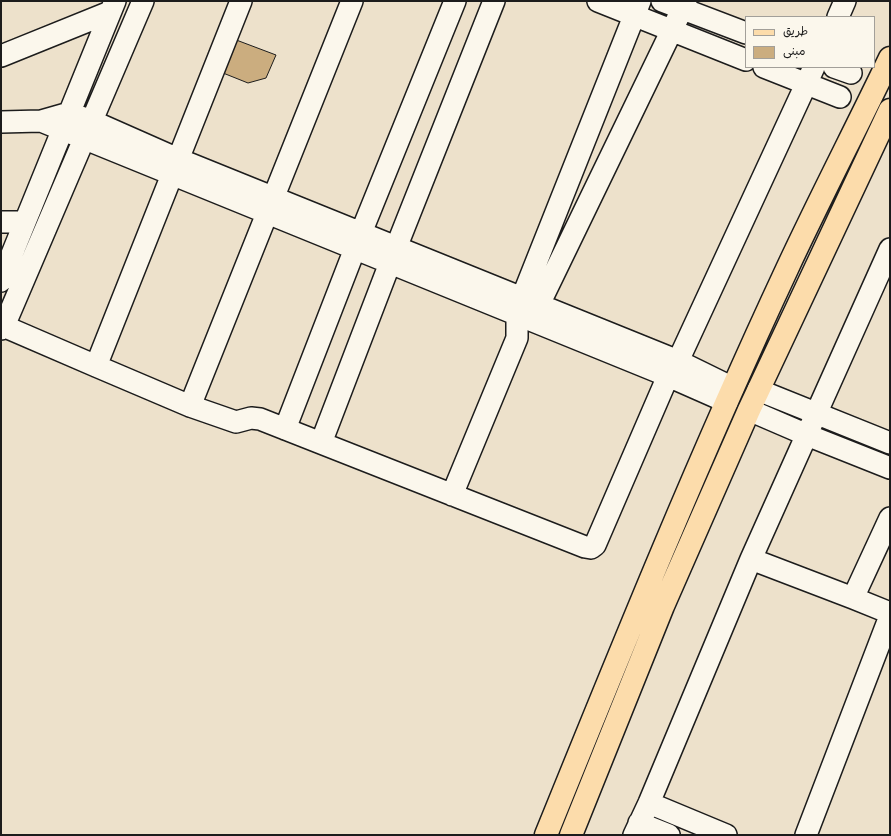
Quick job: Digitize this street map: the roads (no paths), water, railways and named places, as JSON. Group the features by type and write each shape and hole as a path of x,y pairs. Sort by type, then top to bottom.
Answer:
{"main road":[{"path":"546,835 624,642 708,443 787,269 890,58"},
{"path":"570,835 663,606 749,410 801,297 890,112"}],"street":[{"path":"143,1 2,327 190,406 234,422 254,418 260,419 585,547 591,548 595,545 673,368 810,75"},
{"path":"96,366 241,1"},
{"path":"190,406 352,1"},
{"path":"285,429 358,241 455,1"},
{"path":"321,443 393,255 494,1"},
{"path":"598,1 637,8 672,30 745,60"},
{"path":"662,1 685,5 745,33"},
{"path":"838,16 845,1"},
{"path":"527,310 685,5"},
{"path":"1,56 112,6"},
{"path":"1,281 112,6"},
{"path":"452,495 518,338 637,8"},
{"path":"770,68 810,75 840,97"},
{"path":"1,122 66,122 88,130 175,167 673,368 730,395"},
{"path":"1,222 25,222"},
{"path":"669,835 636,829 649,803 751,559 890,249"},
{"path":"758,390 890,443"},
{"path":"749,410 890,468"},
{"path":"853,598 890,518"},
{"path":"751,559 853,598 890,614 806,835"},
{"path":"649,803 726,835"}]}
